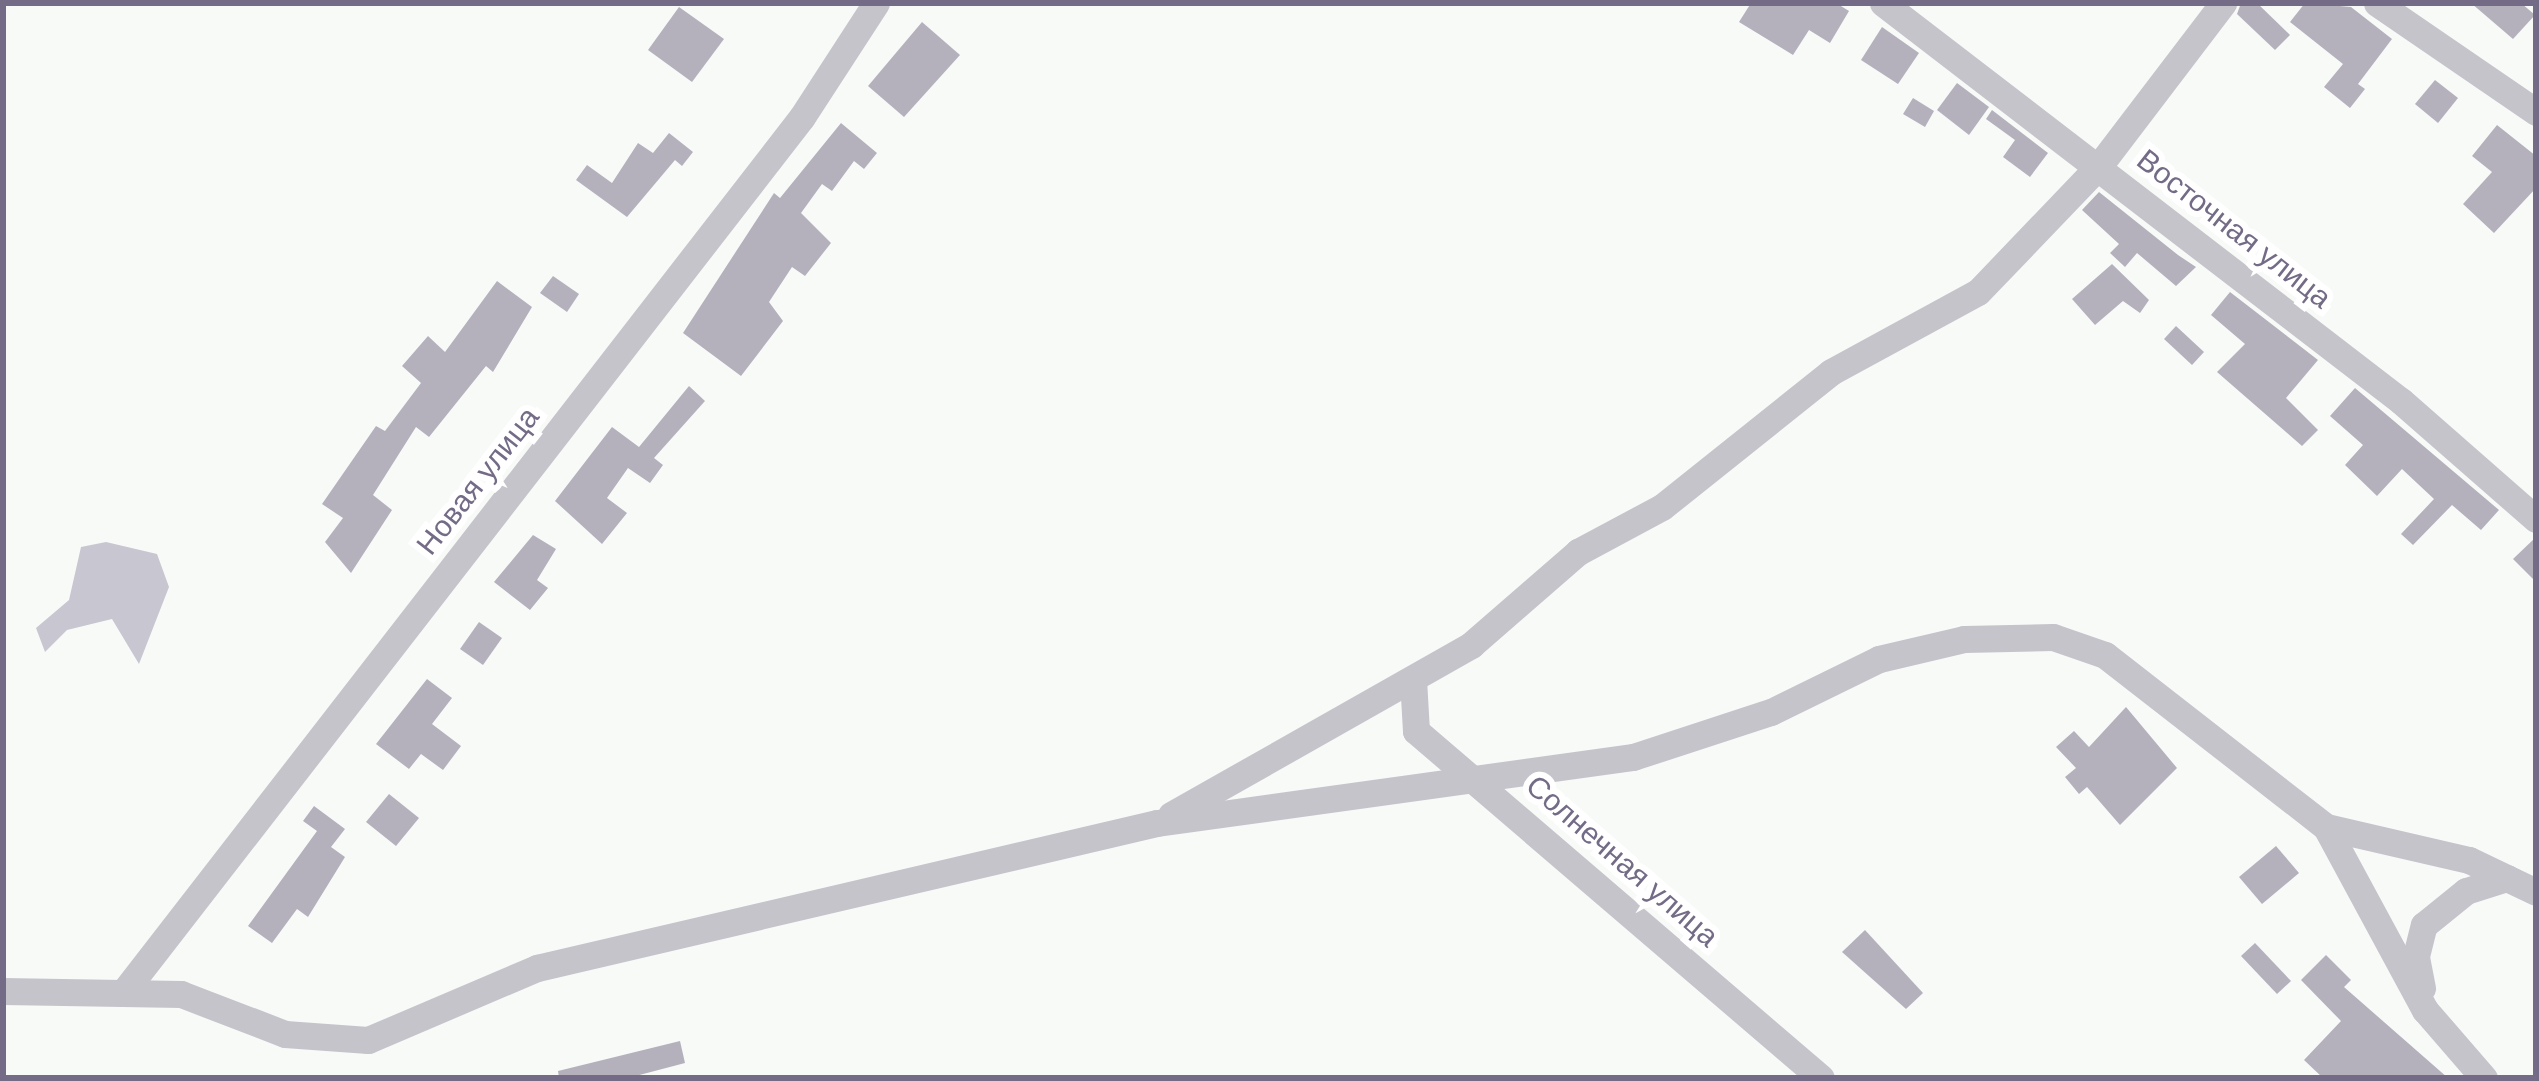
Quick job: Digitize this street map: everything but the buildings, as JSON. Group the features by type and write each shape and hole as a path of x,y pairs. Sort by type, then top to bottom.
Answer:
{"street":[{"name":"Новая улица","path":"123,993 802,117 876,3"},
{"name":"Восточная улица","path":"1883,3 2401,401 2536,519"},
{"path":"1157,823 1471,645 1578,552 1662,507 1831,372 1978,292 2099,166 2223,3"},
{"path":"2377,3 2536,112"},
{"path":"3,991 181,994 326,1042 368,1040 537,968 1157,823 1481,782 1633,757 1771,712 1879,659 1964,639 2053,638 2105,655 2326,826 2469,860 2536,892"},
{"name":"Солнечная улица","path":"1413,680 1416,731 1481,782 1820,1078"},
{"path":"2326,826 2425,1010 2484,1078"},
{"path":"2425,1010 2416,956 2423,925 2465,891 2507,878"}],"shaded area":[{"path":"106,542 157,554 169,587 139,664 112,619 67,630 45,652 36,628 69,600 81,547"}]}
